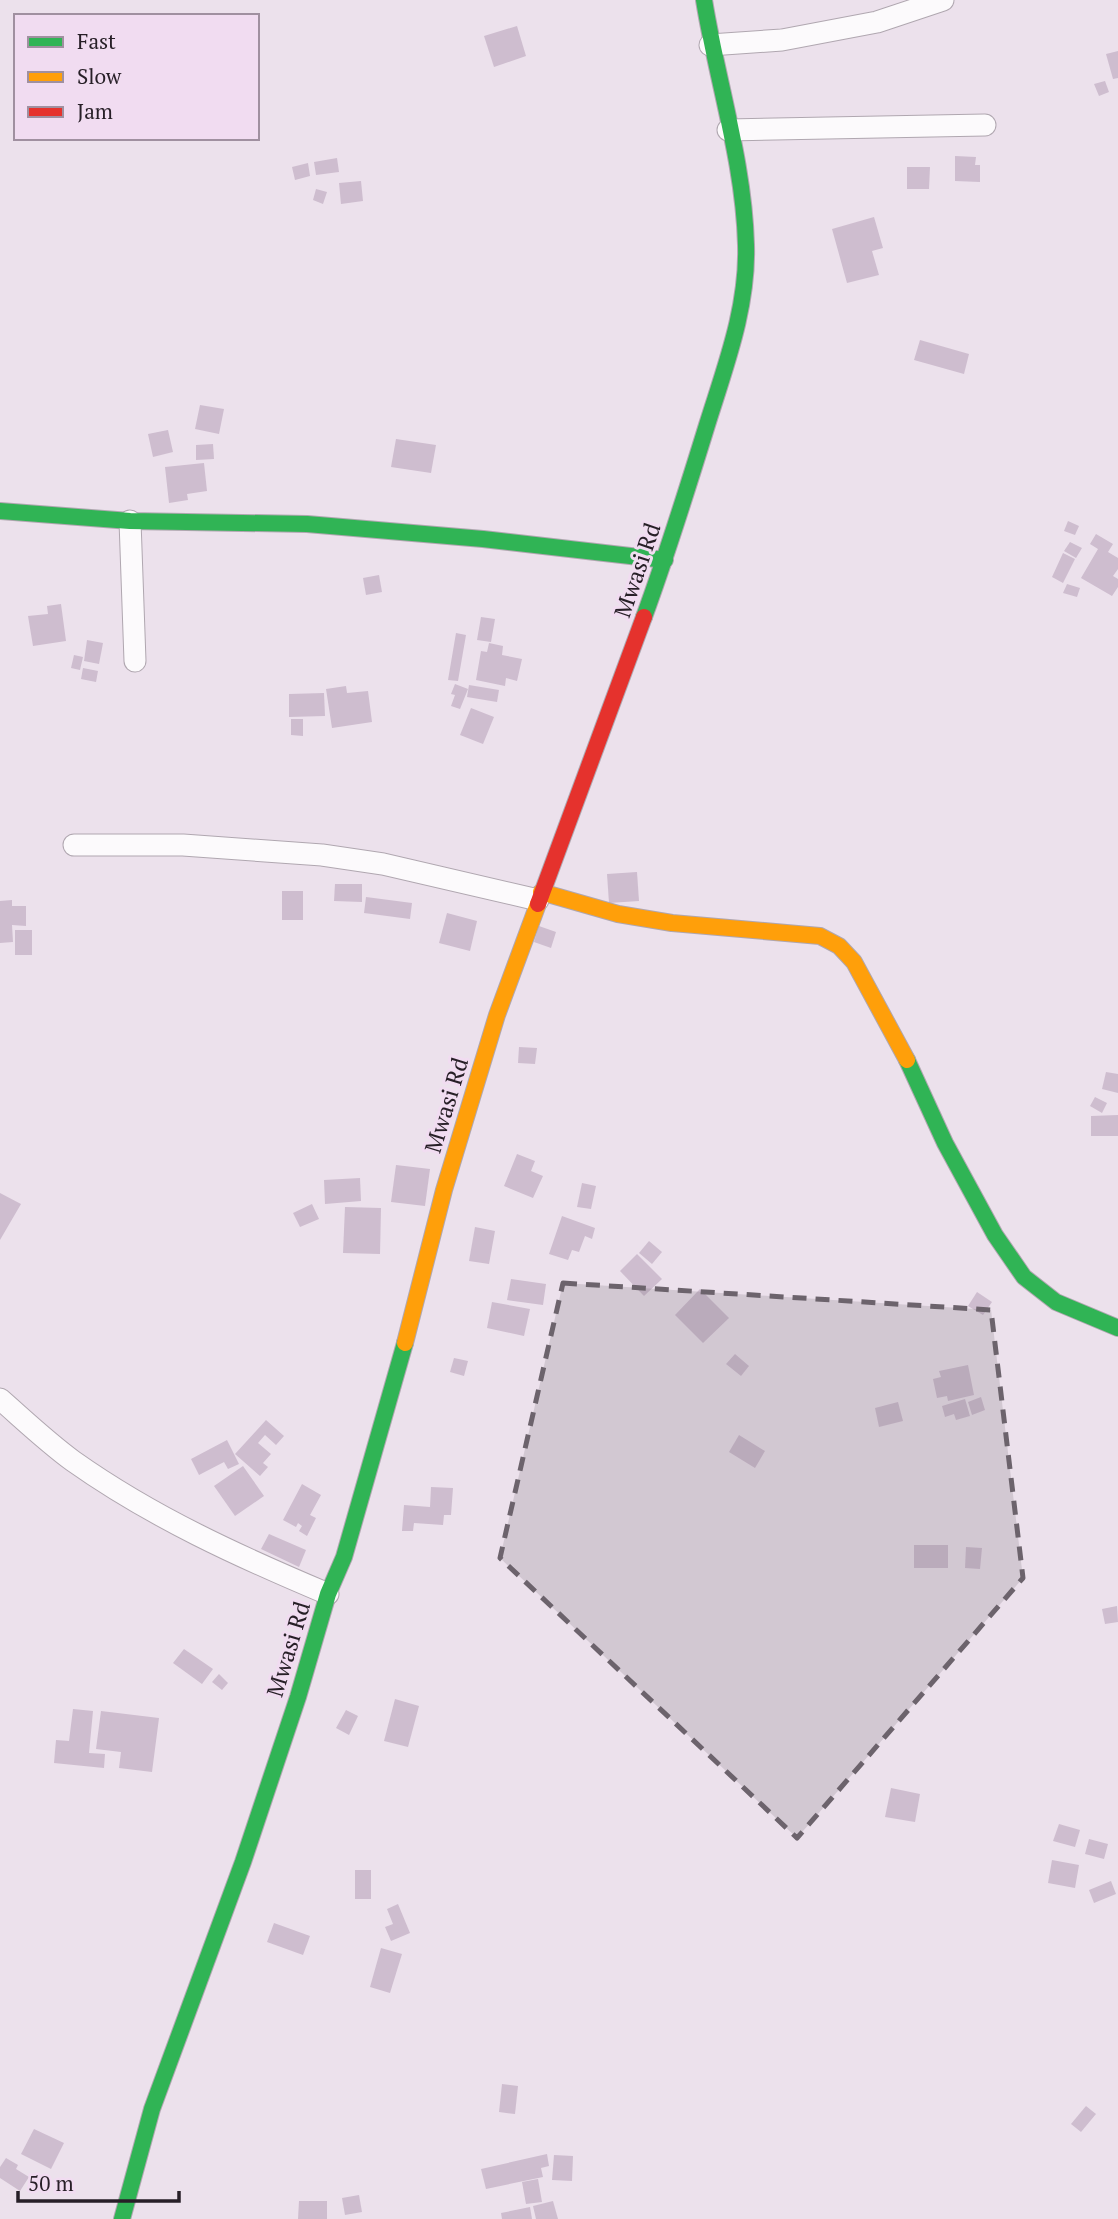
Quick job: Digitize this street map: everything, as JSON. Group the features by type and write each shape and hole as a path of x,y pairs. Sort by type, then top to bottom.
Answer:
{"street":[{"name":"Mwasi Rd","path":"122,2219 152,2109 243,1862 298,1697 328,1594 344,1557 405,1342 451,1165 497,1015 665,561 736,333 743,296 746,245 740,186 710,45 704,0"},
{"path":"710,45 782,40 877,22 943,0"},
{"path":"728,130 985,125"},
{"path":"0,510 130,521 307,524 483,539 665,561"},
{"path":"130,521 135,662"},
{"path":"74,845 183,845 322,855 383,864 672,923 820,936 839,946 854,962 898,1041 945,1143 995,1235 1024,1277 1056,1302 1118,1328"},
{"path":"3,1408 121,1492 211,1543 328,1594"}],"highlighted area":[{"path":"563,1283 991,1310 1023,1578 797,1838 500,1558"}],"building":[{"path":"517,26 526,56 494,67 484,36"},
{"path":"1118,51 1118,78 1113,79 1106,54"},
{"path":"1105,81 1109,92 1099,96 1094,84"},
{"path":"955,156 976,157 975,165 980,165 980,182 955,181"},
{"path":"337,158 339,172 316,175 314,162"},
{"path":"308,163 310,176 295,180 292,167"},
{"path":"907,167 930,167 929,189 907,189"},
{"path":"361,181 363,201 341,204 339,183"},
{"path":"316,189 327,192 323,204 313,200"},
{"path":"874,217 883,248 872,251 879,275 847,283 832,229"},
{"path":"920,340 969,354 964,374 914,360"},
{"path":"200,405 224,409 219,434 195,429"},
{"path":"168,430 173,452 153,457 148,434"},
{"path":"396,439 436,445 431,473 391,467"},
{"path":"213,444 214,459 196,460 196,445"},
{"path":"204,463 207,491 187,494 188,500 169,503 165,467"},
{"path":"1068,521 1079,526 1075,535 1064,531"},
{"path":"1096,534 1113,544 1108,552 1118,558 1118,569 1113,576 1118,579 1118,587 1112,596 1081,578 1098,549 1090,544"},
{"path":"1070,542 1082,548 1076,558 1064,551"},
{"path":"1063,553 1075,559 1063,583 1052,577"},
{"path":"379,575 382,592 366,595 363,578"},
{"path":"1067,584 1080,588 1077,597 1063,593"},
{"path":"61,604 66,641 33,646 28,616 48,614 47,606"},
{"path":"481,617 495,619 491,642 477,640"},
{"path":"456,633 466,635 458,681 448,680"},
{"path":"87,640 103,643 99,664 84,661"},
{"path":"489,643 503,646 502,655 522,659 517,681 506,678 505,686 476,680 481,651 487,652"},
{"path":"74,655 83,657 80,670 71,668"},
{"path":"83,668 98,671 96,682 81,679"},
{"path":"455,684 468,689 460,709 451,706 455,695 451,694"},
{"path":"469,685 499,690 497,702 467,697"},
{"path":"346,686 347,693 368,691 372,722 332,728 326,689"},
{"path":"324,693 325,716 289,717 289,694"},
{"path":"471,708 494,717 483,744 460,735"},
{"path":"291,719 303,719 303,736 291,735"},
{"path":"637,872 639,901 609,903 607,874"},
{"path":"335,884 362,884 362,902 334,901"},
{"path":"282,891 303,891 303,920 282,920"},
{"path":"366,897 412,903 410,919 364,913"},
{"path":"12,900 12,906 26,906 26,926 12,925 13,942 0,943 0,901"},
{"path":"447,913 477,921 470,951 439,943"},
{"path":"539,926 556,932 551,948 534,942"},
{"path":"15,930 32,930 32,955 15,955"},
{"path":"519,1047 537,1048 535,1064 518,1063"},
{"path":"1106,1072 1118,1074 1118,1093 1102,1089"},
{"path":"1095,1097 1107,1103 1102,1113 1090,1106"},
{"path":"1118,1115 1118,1136 1091,1136 1091,1116"},
{"path":"517,1154 535,1161 531,1171 543,1176 533,1198 504,1186"},
{"path":"396,1165 430,1169 425,1206 391,1202"},
{"path":"360,1178 361,1201 325,1204 324,1180"},
{"path":"582,1183 596,1186 591,1209 577,1207"},
{"path":"0,1193 21,1204 0,1240"},
{"path":"312,1204 319,1219 300,1227 293,1213"},
{"path":"345,1207 381,1208 380,1254 343,1253"},
{"path":"562,1216 595,1228 592,1239 585,1236 579,1252 572,1250 568,1260 549,1254"},
{"path":"475,1227 495,1231 489,1264 469,1261"},
{"path":"649,1241 662,1252 652,1264 639,1253"},
{"path":"637,1254 662,1279 644,1296 620,1271"},
{"path":"511,1279 546,1284 543,1305 507,1300"},
{"path":"700,1289 729,1318 703,1343 675,1315"},
{"path":"977,1292 992,1302 983,1315 968,1306"},
{"path":"492,1302 530,1309 524,1336 487,1328"},
{"path":"735,1354 749,1366 741,1376 726,1364"},
{"path":"454,1358 468,1361 464,1376 450,1372"},
{"path":"968,1365 974,1395 948,1401 947,1396 937,1398 933,1379 941,1377 939,1371"},
{"path":"981,1397 985,1410 972,1415 968,1402"},
{"path":"965,1399 970,1416 956,1420 954,1414 945,1417 942,1406"},
{"path":"898,1402 903,1421 879,1427 875,1408"},
{"path":"266,1420 284,1436 276,1445 265,1435 258,1443 271,1454 263,1463 268,1467 260,1476 235,1454"},
{"path":"739,1435 765,1451 755,1468 729,1452"},
{"path":"227,1440 239,1464 228,1469 224,1462 199,1475 191,1459"},
{"path":"243,1466 264,1496 235,1516 214,1486"},
{"path":"302,1484 321,1495 310,1515 316,1518 307,1536 299,1531 302,1526 298,1523 296,1527 283,1520"},
{"path":"431,1487 453,1488 451,1515 444,1515 443,1525 414,1523 413,1531 402,1531 404,1505 430,1507"},
{"path":"269,1534 306,1550 299,1567 261,1549"},
{"path":"914,1545 948,1545 948,1568 914,1568"},
{"path":"966,1547 982,1548 980,1569 965,1568"},
{"path":"1117,1606 1118,1622 1105,1624 1102,1609"},
{"path":"184,1649 213,1669 202,1684 173,1663"},
{"path":"219,1674 228,1683 222,1690 212,1682"},
{"path":"395,1699 419,1706 408,1747 384,1741"},
{"path":"73,1709 93,1711 89,1753 105,1754 104,1768 54,1763 56,1740 69,1741"},
{"path":"346,1710 358,1716 349,1735 336,1728"},
{"path":"101,1711 159,1718 152,1772 119,1768 121,1752 96,1749"},
{"path":"891,1788 920,1794 915,1822 885,1817"},
{"path":"1059,1824 1080,1830 1075,1847 1053,1841"},
{"path":"1089,1839 1108,1844 1104,1859 1085,1854"},
{"path":"1052,1860 1079,1865 1075,1888 1048,1883"},
{"path":"355,1870 371,1870 371,1899 355,1899"},
{"path":"1111,1881 1116,1894 1094,1903 1089,1890"},
{"path":"398,1904 410,1933 391,1941 385,1927 393,1924 387,1909"},
{"path":"274,1923 310,1936 303,1955 267,1942"},
{"path":"381,1948 402,1954 390,1993 370,1987"},
{"path":"502,2084 518,2086 515,2114 499,2112"},
{"path":"1086,2106 1096,2114 1081,2132 1071,2124"},
{"path":"34,2129 64,2143 51,2169 21,2154"},
{"path":"547,2154 549,2166 541,2168 543,2177 486,2189 481,2169"},
{"path":"554,2155 573,2156 572,2181 552,2180"},
{"path":"6,2158 18,2165 16,2169 29,2177 20,2191 0,2178 0,2167"},
{"path":"538,2179 542,2202 526,2204 522,2182"},
{"path":"359,2195 362,2212 345,2215 342,2198"},
{"path":"299,2201 327,2201 327,2219 298,2219"},
{"path":"553,2201 558,2219 536,2219 533,2206"},
{"path":"530,2207 532,2219 502,2219 501,2213"}],"traffic: fast":[{"path":"644,617 728,359 746,268 740,183 704,0"},
{"path":"0,511 130,521 307,524 483,539 665,560"},
{"path":"907,1060 945,1143 995,1235 1024,1277 1056,1302 1118,1328"},
{"path":"122,2219 152,2109 243,1862 298,1697 328,1594 344,1557 405,1343"}],"traffic: slow":[{"path":"541,892 618,914 672,923 820,936 839,946 854,962 907,1060"},
{"path":"405,1343 444,1190 497,1015 538,904"}],"traffic: jam":[{"path":"538,904 644,617"}]}
